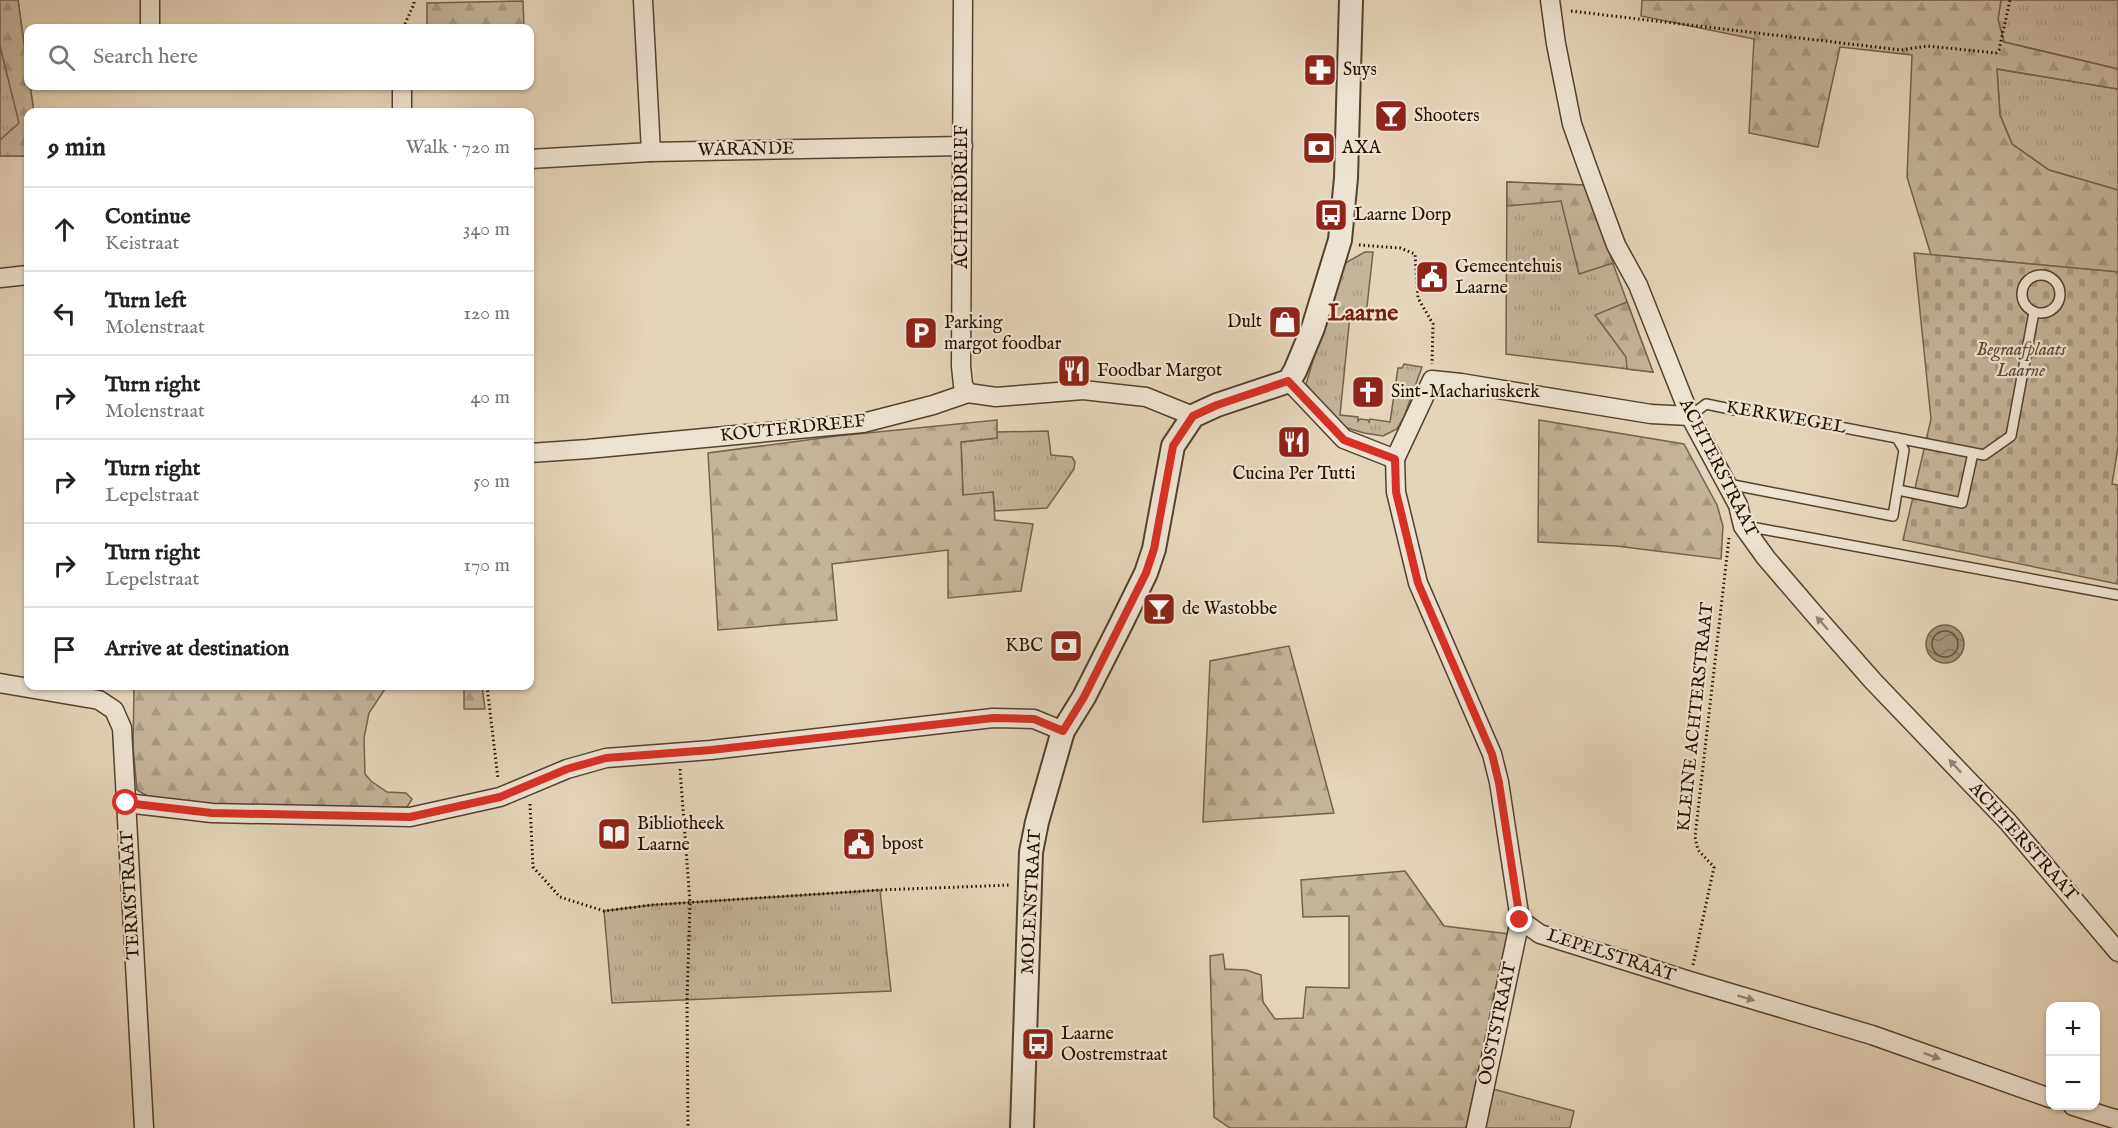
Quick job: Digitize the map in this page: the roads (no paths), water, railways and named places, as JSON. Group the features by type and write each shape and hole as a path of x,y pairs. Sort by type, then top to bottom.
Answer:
{"street":[{"path":"150,0 150,24"},
{"path":"643,0 651,152"},
{"name":"ACHTERDREEF","path":"963,0 961,366 963,385 968,393"},
{"path":"1193,416 1217,405 1288,381 1295,371 1313,328 1340,240 1346,178 1351,0"},
{"name":"ACHTERSTRAAT","path":"1551,6 1572,124 1616,244 1638,285 1690,416 1738,505 1743,526 1766,558 1822,624 1873,681 2008,822 2118,952"},
{"path":"402,90 402,108"},
{"name":"WARANDE","path":"534,159 651,152 963,146"},
{"path":"0,278 24,275"},
{"name":"KERKWEGEL","path":"1395,459 1432,380 1461,382 1651,414 1690,416"},
{"path":"1288,381 1344,440 1395,459 1396,492 1418,583 1492,754 1499,783 1520,920"},
{"name":"KOUTERDREEF","path":"534,453 863,423 933,405 968,393 996,397 1083,390 1146,397 1193,416"},
{"name":"MOLENSTRAAT","path":"1022,1128 1031,852 1037,822 1063,731 1084,697 1146,573 1154,549 1173,446 1193,416"},
{"name":"TERMSTRAAT","path":"0,682 24,685"},
{"name":"TERMSTRAAT","path":"74,690 102,693 123,728 144,1128"},
{"path":"126,803 212,813 410,817 500,797 567,769 606,758 993,718 1034,719 1063,731"},
{"name":"LEPELSTRAAT","path":"1520,920 1540,934 1872,1035 2046,1097"},
{"name":"OOSTSTRAAT","path":"1476,1128 1520,920"},
{"path":"2086,1110 2118,1120"}],"lane":[{"path":"2046,275 2059,288 2059,300 2052,310 2046,313 2034,312 2024,304 2021,291 2033,277 2046,275"},
{"path":"1898,489 1962,503 1973,453 1984,455 2011,436 2034,312"},
{"name":"KERKWEGEL","path":"1690,416 1706,404 1735,410 1746,408 1973,453"},
{"path":"1728,484 1893,516 1904,450 1897,438"},
{"path":"1743,526 2118,595"}],"water":[{"path":"1945,625 1959,630 1964,644 1959,658 1945,663 1931,658 1926,644 1931,630"}],"place":[{"name":"Suys","path":"1320,70"},
{"name":"Shooters","path":"1391,116"},
{"name":"AXA","path":"1319,148"},
{"name":"Laarne Dorp","path":"1331,215"},
{"name":"Gemeentehuis Laarne","path":"1432,277"},
{"name":"Dult","path":"1285,322"},
{"name":"Parking margot foodbar","path":"921,333"},
{"name":"Foodbar Margot","path":"1074,371"},
{"name":"Sint-Machariuskerk","path":"1368,392"},
{"name":"Cucina Per Tutti","path":"1294,442"},
{"name":"de Wastobbe","path":"1159,609"},
{"name":"KBC","path":"1066,646"},
{"name":"Bibliotheek Laarne","path":"614,834"},
{"name":"bpost","path":"859,844"},
{"name":"Laarne Oostremstraat","path":"1038,1044"}],"district":[{"name":"Laarne","path":"1363,313"}],"park label":[{"name":"Begraafplaats Laarne","path":"2021,360"}]}
